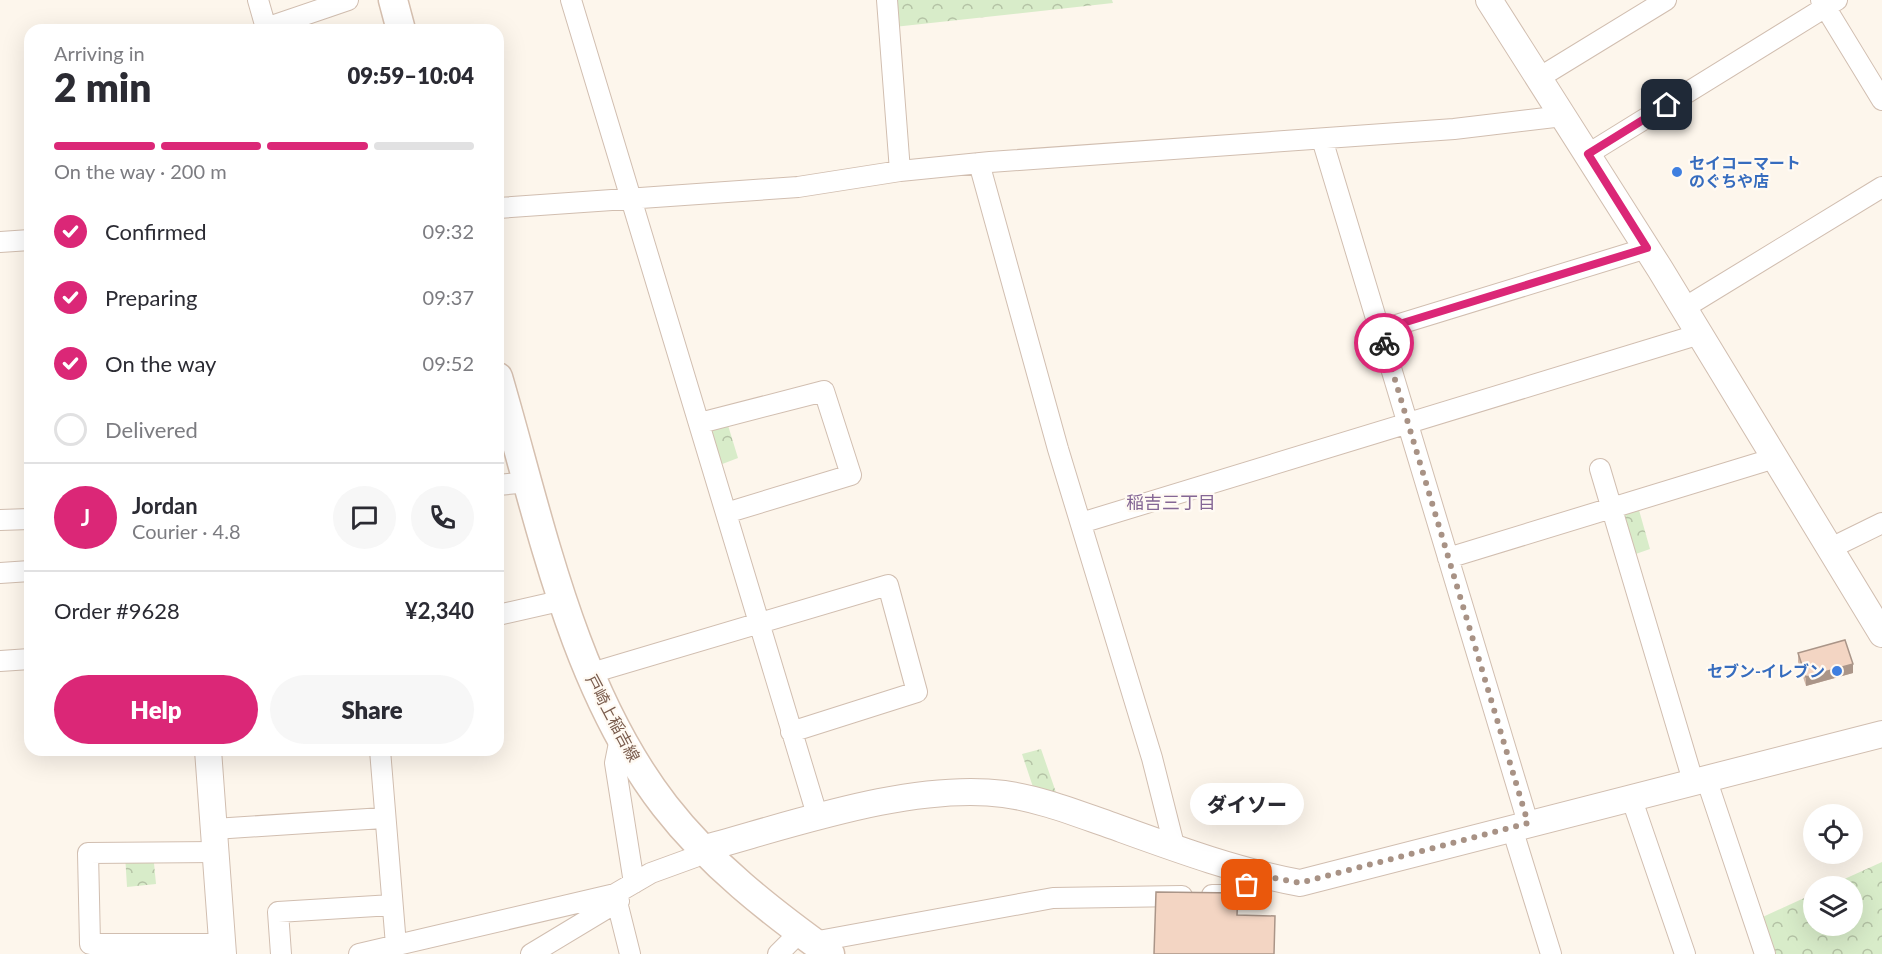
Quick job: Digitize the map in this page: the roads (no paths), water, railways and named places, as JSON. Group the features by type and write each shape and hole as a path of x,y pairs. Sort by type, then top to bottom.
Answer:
{"main road":[{"path":"393,0 399,24"},
{"name":"戸崎上稲吉線","path":"504,398 588,674 620,738 665,806 702,849 733,879 814,943"}],"street":[{"path":"258,0 265,24"},
{"path":"278,24 348,0"},
{"path":"571,0 818,818"},
{"path":"887,0 900,171"},
{"path":"1489,0 1537,79 1588,154 1647,248 1828,549 1882,634"},
{"path":"1537,79 1666,0"},
{"path":"1588,154 1828,2 1882,100"},
{"path":"504,208 798,187 900,171 979,163 1454,129 1563,116"},
{"path":"1322,138 1448,558 1520,826 1551,954"},
{"path":"979,163 1081,523 1152,758 1175,849"},
{"path":"1684,308 1882,187"},
{"path":"0,242 24,240"},
{"path":"1380,330 1647,248"},
{"path":"1081,523 1700,334"},
{"path":"700,423 824,391 851,475 726,513"},
{"path":"1448,558 1775,458"},
{"path":"1600,469 1700,779 1765,954"},
{"path":"504,485 529,483"},
{"path":"0,520 24,519"},
{"path":"1828,549 1882,523"},
{"path":"0,573 24,571"},
{"path":"588,674 888,585 917,692 791,732"},
{"path":"504,614 564,600"},
{"path":"0,661 24,659"},
{"path":"531,954 617,898 634,883 651,873 695,857 702,849 818,818 919,795 962,791 1005,794 1053,805 1175,849 1259,875 1300,883 1882,734"},
{"path":"620,738 615,763 634,883"},
{"path":"208,756 215,841 223,949 90,944 88,853 215,841 383,818"},
{"path":"380,756 383,818 396,945"},
{"path":"1631,797 1684,954"},
{"path":"778,954 814,943 1053,898 1234,895 1259,875"},
{"path":"359,954 617,898"},
{"path":"617,898 630,954"},
{"path":"281,954 278,912 392,905"}],"place":[{"name":"セイコーマート のぐちや店","path":"1677,172"},
{"name":"セブン-イレブン","path":"1837,671"},
{"name":"ダイソー","path":"1247,885"}],"district":[{"name":"稲吉三丁目","path":"1171,503"}]}
